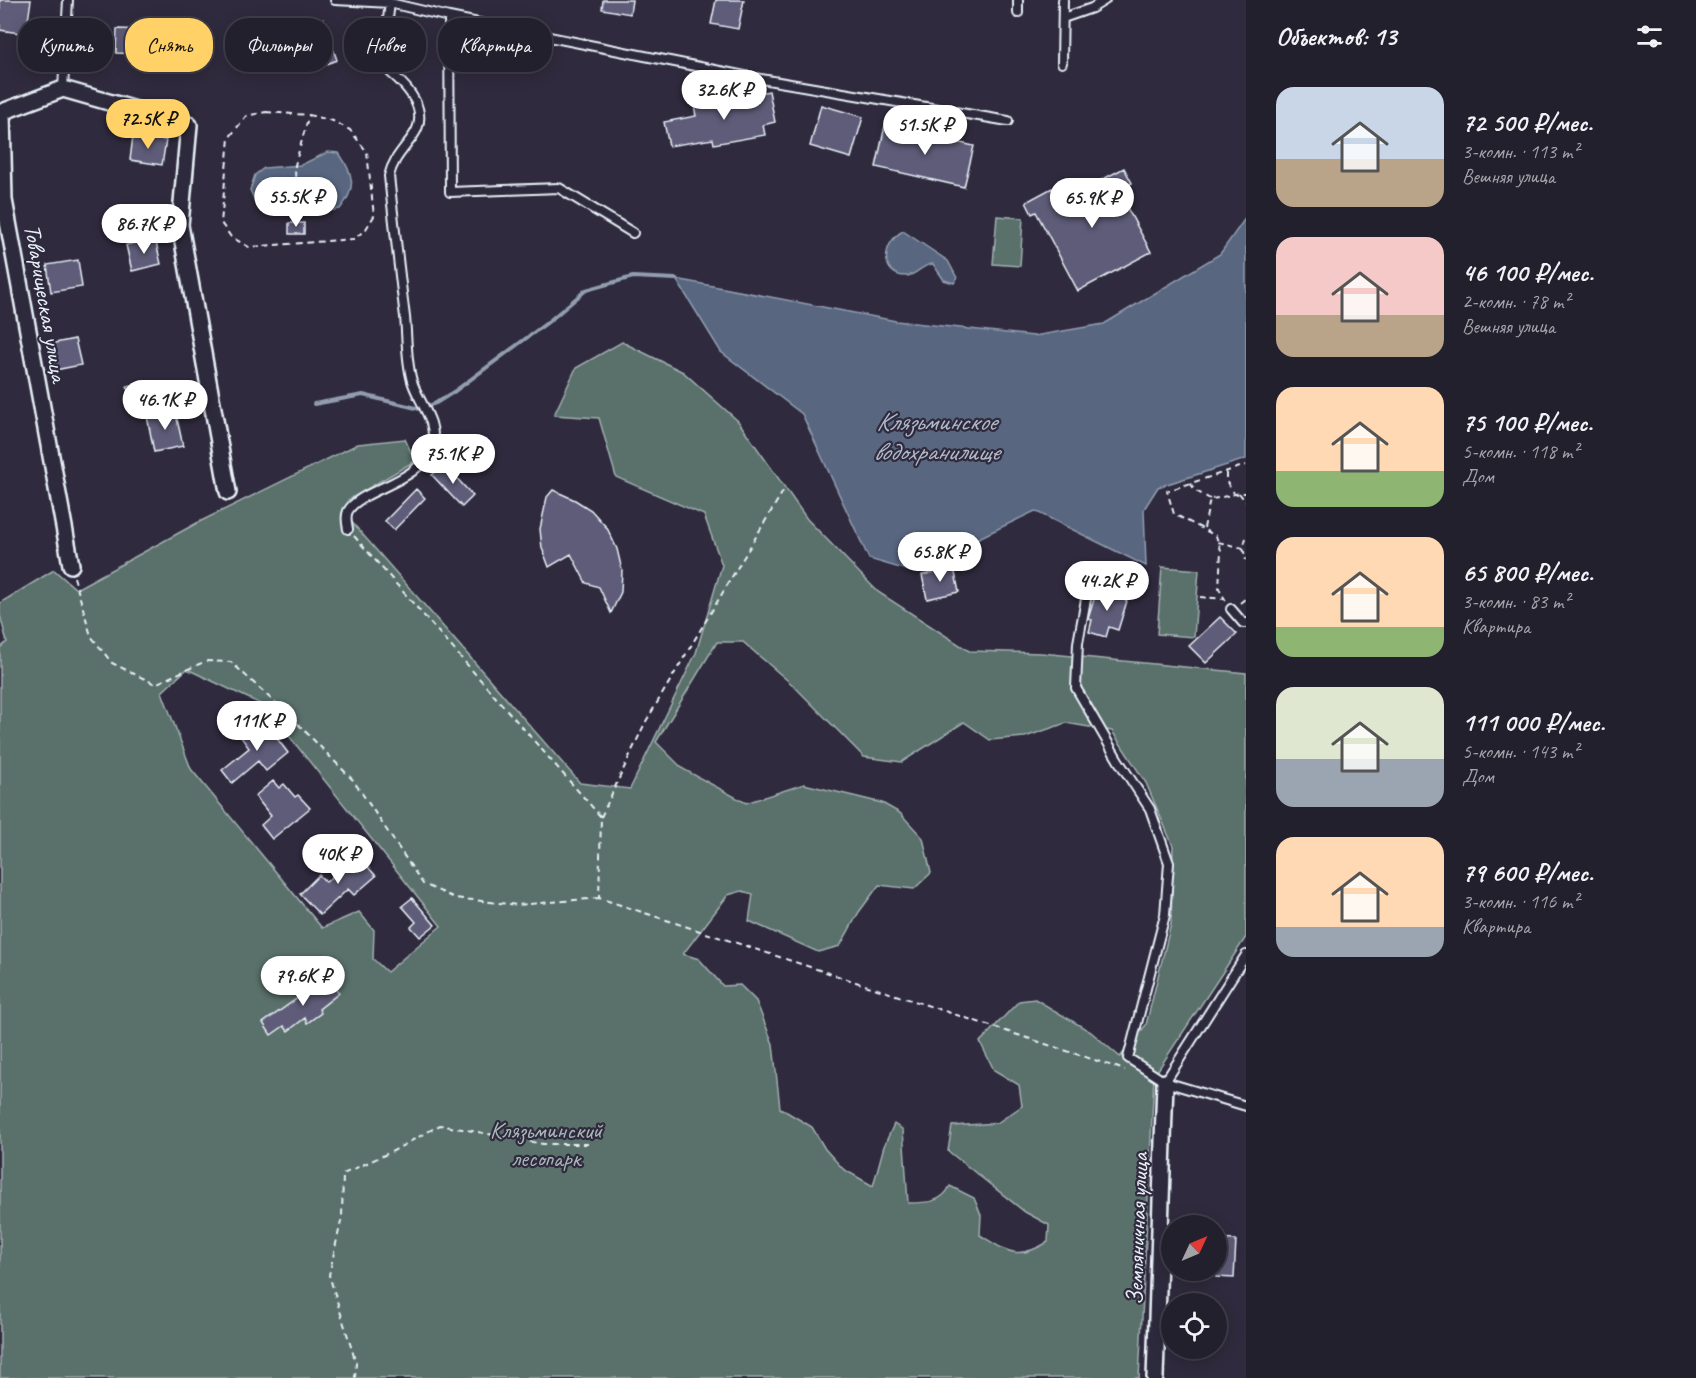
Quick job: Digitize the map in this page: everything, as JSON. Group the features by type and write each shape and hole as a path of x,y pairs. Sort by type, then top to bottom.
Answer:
{"street":[{"path":"63,89 189,125 180,225 228,492"},
{"name":"Товарищеская улица","path":"63,89 2,112 4,200 71,565"},
{"name":"Земляничная улица","path":"1155,1378 1165,1082"}],"lane":[{"path":"63,89 68,0"},
{"path":"334,0 390,3 449,17 755,78 1008,121"},
{"path":"1018,0 1018,13"},
{"path":"1062,63 1063,0"},
{"path":"1063,18 1092,8 1105,0"},
{"path":"348,530 346,520 348,511 359,501 422,464 429,455 433,441 429,416 412,381 389,176 396,156 415,134 418,104 407,87 391,73 386,34 390,3"},
{"path":"449,17 450,192 559,188 633,233"},
{"path":"1088,588 1078,643 1076,688 1150,809 1169,863 1165,915 1128,1058 1165,1082 1246,1106"},
{"path":"1231,609 1243,623 1246,623"},
{"path":"1165,1082 1246,955"}],"path":[{"path":"266,112 309,115 333,121 350,130 367,152 374,216 366,230 354,239 249,247 231,237 221,223 229,138 246,116 266,112"},
{"path":"296,209 295,165 309,115"},
{"path":"1231,609 1219,589 1221,550 1216,536 1174,513 1167,491 1246,465"},
{"path":"1226,472 1226,481 1234,493"},
{"path":"1190,483 1196,491 1210,500 1234,493 1246,493"},
{"path":"599,898 601,817 645,723 785,488"},
{"path":"1239,493 1246,502"},
{"path":"1204,528 1210,500"},
{"path":"348,530 601,817"},
{"path":"1246,538 1242,548 1246,560"},
{"path":"1218,542 1242,548"},
{"path":"71,565 91,636 112,663 155,684 206,661 231,662 294,720 352,780 423,884 455,898 517,905 599,898 1131,1071"},
{"path":"1200,597 1225,598"},
{"path":"355,1378 356,1364 329,1275 342,1216 344,1174 440,1125 543,1144 593,1144"}],"green space":[{"path":"997,216 1023,218 1020,266 993,264"},
{"name":"Клязьминский лесопарк","path":"622,342 683,372 738,421 807,519 878,592 969,651 1041,653 1246,673 1246,937 1154,1076 1139,1378 0,1378 0,648 7,642 0,615 0,603 54,570 76,589 197,523 358,444 405,439 415,461 348,500 349,519 580,783 630,789 696,653 722,565 704,515 616,477 599,418 554,415 576,368","holes":["717,642 743,642 794,686 864,757 902,762 964,722 990,740 1025,737 1066,723 1112,731 1146,783 1173,846 1171,924 1146,1025 1120,1057 1091,1032 1035,999 1019,1001 980,1042 994,1070 1019,1085 1022,1106 997,1123 952,1126 948,1151 1025,1212 1049,1225 1048,1242 1037,1248 1020,1253 1013,1252 980,1235 981,1215 974,1198 950,1186 947,1192 938,1199 908,1203 903,1130 894,1124 884,1146 873,1186 843,1169 825,1149 812,1127 780,1108 773,1044 756,1001 740,985 723,986 699,959 683,954 728,895 742,891 753,894 749,921 818,952 840,946 859,912 879,885 914,889 931,873 923,838 900,813 882,803 804,784 746,803 683,769 656,742","187,669 265,706 441,926 387,972 373,959 374,930 359,912 322,928 191,769 162,692"]},
{"path":"1162,567 1199,570 1194,637 1157,634"}],"water":[{"path":"328,152 339,153 348,168 352,181 349,194 340,209 322,212 296,209 282,213 268,213 256,203 250,190 255,175 264,168 301,165"},
{"name":"Клязьминское водохранилище","path":"1246,217 1246,459 1158,487 1144,509 1146,566 1035,511 910,571 869,559 802,414 721,352 676,279 896,321 1034,336 1104,324 1220,254"},
{"path":"903,231 948,261 957,278 954,283 944,280 933,264 907,276 898,275 892,271 888,266 887,251 890,244"}],"building":[{"path":"0,0 31,0 28,18 18,18 18,33 0,30"},
{"path":"603,0 632,0 630,14 602,9"},
{"path":"716,0 744,0 738,29 711,24"},
{"path":"117,29 125,29 125,53 116,53"},
{"path":"332,45 337,60 332,62"},
{"path":"769,91 775,122 763,125 765,135 714,144 713,139 669,146 664,122 696,116 694,105"},
{"path":"821,105 863,117 851,158 810,146"},
{"path":"885,126 974,146 964,187 876,167"},
{"path":"133,136 166,140 162,165 130,160"},
{"path":"1124,168 1132,183 1118,191 1151,252 1078,291 1036,212 1032,214 1026,202 1052,188 1060,202"},
{"path":"289,223 304,223 304,234 289,234"},
{"path":"155,238 161,264 132,271 126,245"},
{"path":"78,260 82,287 51,292 47,265"},
{"path":"75,339 81,365 55,370 50,344"},
{"path":"147,382 152,405 132,410 127,386"},
{"path":"175,410 183,446 154,452 147,416"},
{"path":"444,464 473,496 462,507 432,475"},
{"path":"416,489 425,498 394,530 385,521"},
{"path":"553,490 591,510 607,528 617,549 622,570 621,592 611,613 599,587 586,583 571,554 549,567 542,548 540,529 547,497"},
{"path":"954,568 959,592 927,599 922,575"},
{"path":"1104,587 1121,592 1119,598 1127,601 1118,630 1109,627 1106,637 1089,632 1092,620 1088,619 1095,596 1100,598"},
{"path":"1220,617 1237,634 1206,663 1189,646"},
{"path":"263,720 288,753 266,771 258,761 232,783 222,770 249,748 241,737"},
{"path":"273,781 279,788 284,784 295,797 298,795 310,808 272,839 261,825 271,816 255,796"},
{"path":"357,855 376,876 354,895 348,889 320,915 300,894 319,875 326,882"},
{"path":"412,898 435,925 420,937 411,927 416,922 402,906"},
{"path":"327,977 339,993 319,1009 321,1013 307,1023 305,1018 288,1031 284,1026 271,1035 263,1023"},
{"path":"1227,1240 1236,1240 1234,1278 1227,1278"}],"waterway":[{"path":"314,404 363,395 420,409 436,403 455,391 548,322 586,290 633,277 676,279"}]}
